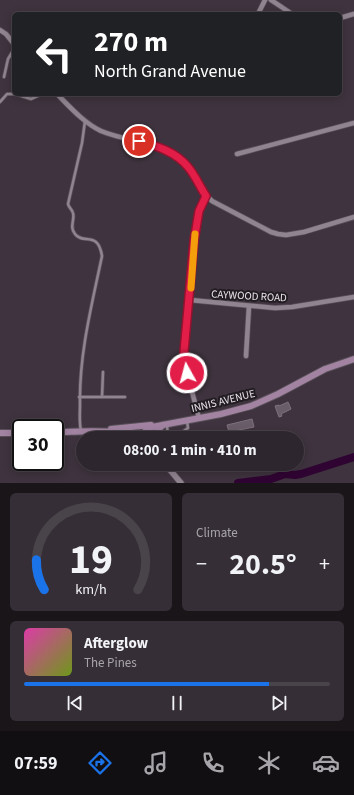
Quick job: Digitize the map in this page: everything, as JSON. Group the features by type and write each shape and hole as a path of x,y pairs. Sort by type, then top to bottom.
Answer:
{"main road":[{"name":"INNIS AVENUE","path":"145,431 152,427 251,406 325,370 354,359"},
{"path":"85,431 166,424"},
{"path":"158,431 166,424"},
{"path":"64,432 76,431"},
{"path":"0,433 12,433"}],"street":[{"path":"259,12 265,0"},
{"path":"271,0 289,12"},
{"path":"342,17 354,14"},
{"path":"0,30 6,34 12,42"},
{"path":"59,96 85,120 101,131 155,146 174,154 189,167 206,196 222,207 271,232 278,234 304,232 354,217"},
{"path":"236,154 354,123"},
{"path":"199,418 187,373 184,352 190,300 194,241 199,211 206,196"},
{"name":"CAYWOOD ROAD","path":"190,300 275,308 292,307 354,297"},
{"path":"246,356 249,306"},
{"path":"171,471 181,483"}],"lane":[{"path":"4,77 8,59 12,53"},
{"path":"0,102 7,94 12,94"},
{"path":"21,96 31,99 38,96"},
{"path":"85,120 82,143 68,204 73,214 72,227 75,234 81,238 92,239 96,242 102,256 85,343 79,386 80,425 85,431"},
{"path":"102,397 103,372"},
{"path":"79,397 125,397"},
{"path":"183,431 188,428 187,420"},
{"path":"166,424 167,431"}],"building":[{"path":"288,402 291,409 281,414 282,416 279,417 275,406"},
{"path":"252,419 254,427 229,431 227,425"}],"waterway":[{"path":"238,483 271,479 285,474 301,474 354,457"}],"slow traffic":[{"path":"191,288 195,234"}],"route":[{"path":"139,141 167,150 174,154 189,167 206,196 199,211 194,241 194,257 184,352 187,373"}]}
